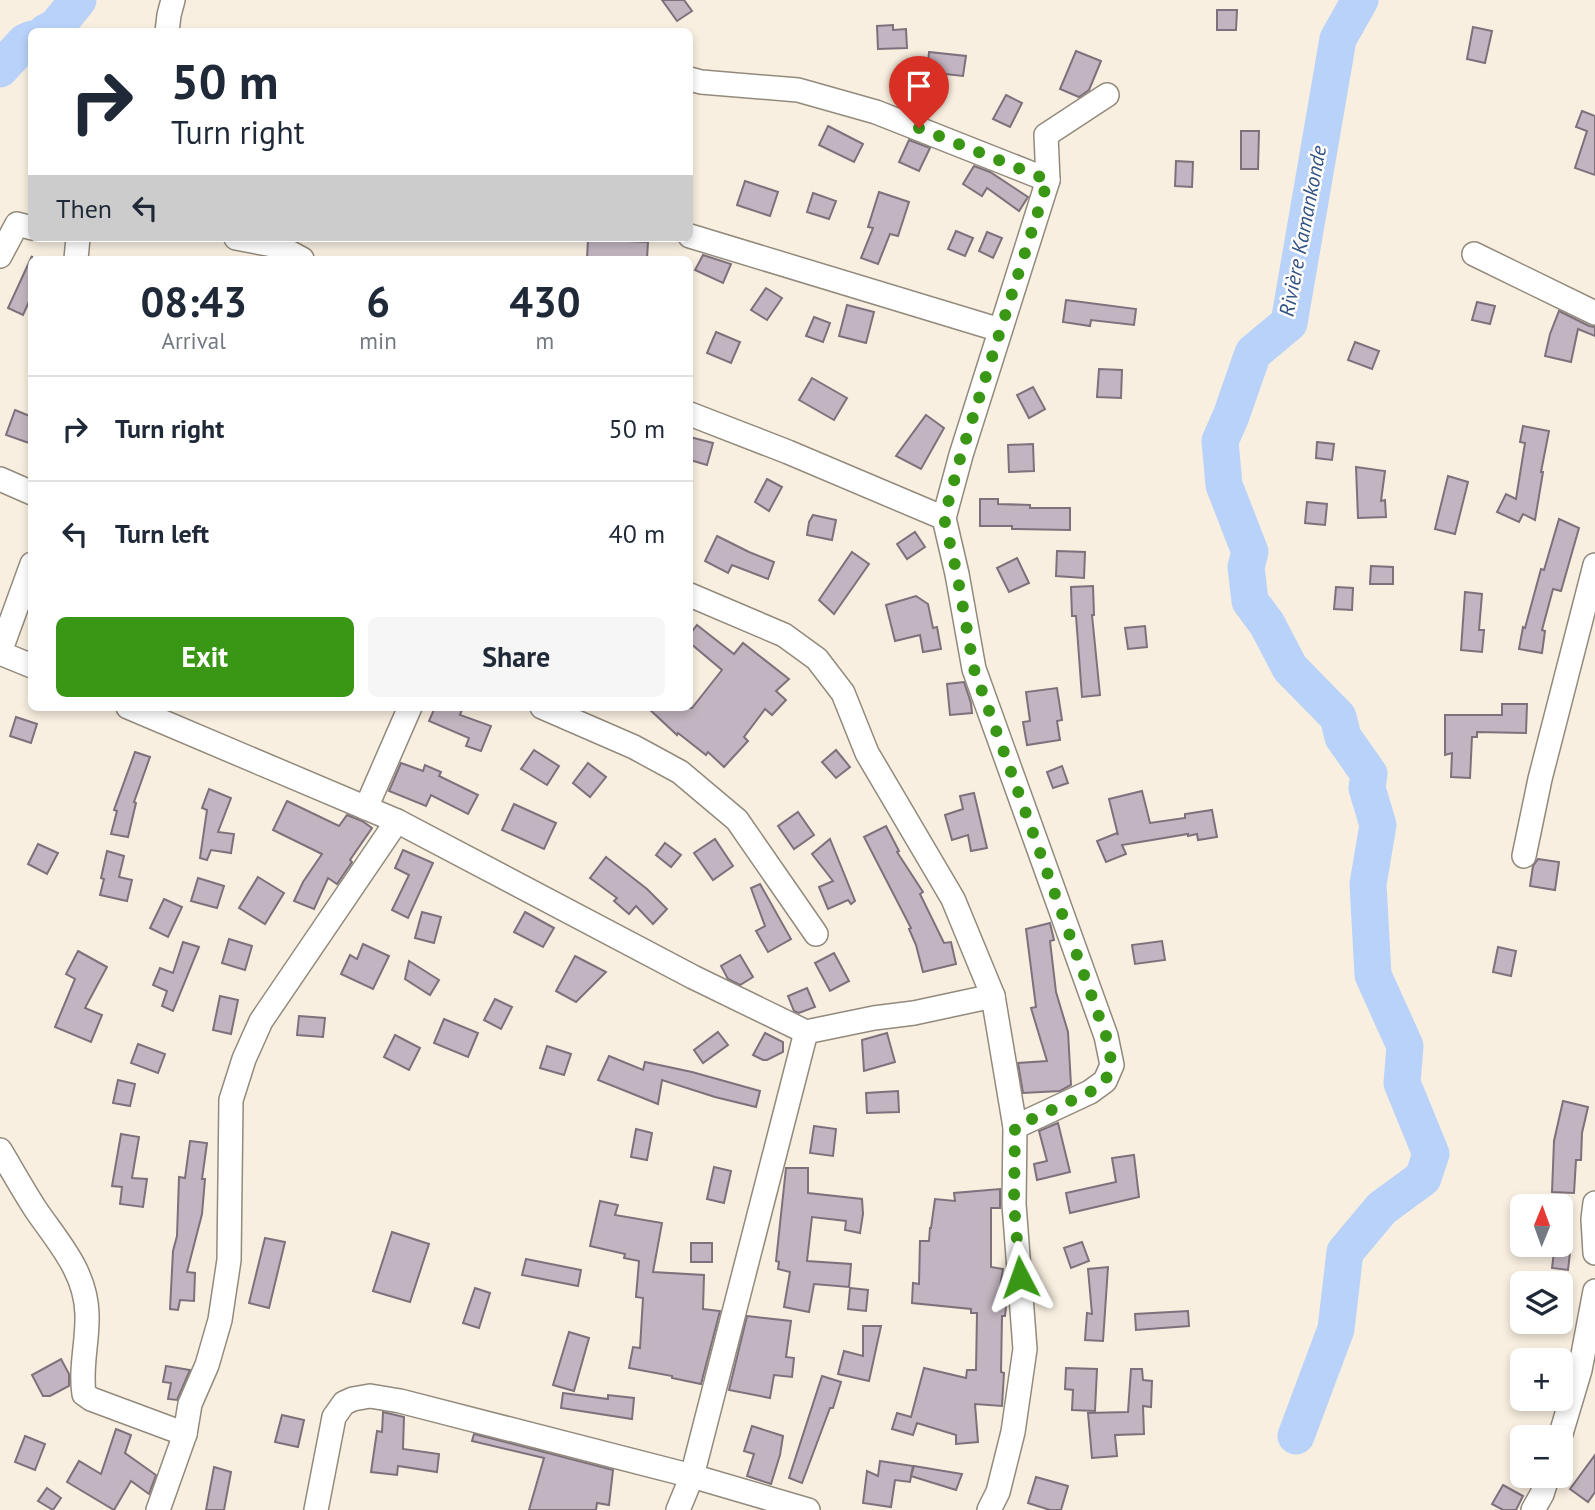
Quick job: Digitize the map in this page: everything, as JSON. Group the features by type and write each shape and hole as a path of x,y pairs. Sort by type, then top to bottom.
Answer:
{"street":[{"path":"168,28 173,0"},
{"path":"693,80 798,90 876,112 1048,180"},
{"path":"1015,1127 1090,1092 1105,1081 1112,1065 1106,1036 974,669 944,518 961,455 1048,180 1046,135 1107,94"},
{"path":"0,256 17,224 28,227"},
{"path":"693,237 1000,330"},
{"path":"257,242 278,246 296,256"},
{"path":"1474,254 1595,313"},
{"path":"693,415 944,518"},
{"path":"0,479 28,491"},
{"path":"1524,856 1540,779 1595,565"},
{"path":"28,575 0,652 28,664"},
{"path":"693,596 784,635 817,659 843,693 867,753 953,899 993,996 1015,1127 1014,1204 1025,1349 1013,1432 998,1492 989,1510"},
{"path":"137,711 397,821 694,977 806,1032 993,996"},
{"path":"366,808 408,711"},
{"path":"551,711 634,747 680,772 737,820 816,934"},
{"path":"158,1510 185,1434 190,1404 207,1365 220,1320 229,1260 231,1100 244,1059 261,1021 397,821"},
{"path":"678,1510 692,1476 806,1032"},
{"path":"0,1150 35,1208 72,1259 81,1280 87,1313 82,1381 84,1394 185,1434"},
{"path":"1595,1203 1595,1253"},
{"path":"1564,1425 1580,1370 1595,1292"},
{"path":"316,1510 334,1417 344,1403 370,1396 400,1401 692,1476 808,1510"},
{"path":"1533,1510 1544,1488"}],"building":[{"path":"662,0 684,0 692,11 677,21"},
{"path":"1217,10 1237,10 1236,30 1217,30"},
{"path":"893,25 893,30 906,29 907,48 878,49 877,26"},
{"path":"1473,27 1492,31 1485,63 1467,59"},
{"path":"1076,51 1101,61 1089,90 1079,97 1060,89"},
{"path":"929,52 966,56 963,76 927,72"},
{"path":"1006,95 1022,103 1010,127 993,119"},
{"path":"1582,111 1595,116 1595,175 1575,168 1587,131 1576,127"},
{"path":"828,126 863,144 854,162 819,145"},
{"path":"1241,131 1259,131 1258,169 1241,169"},
{"path":"909,140 930,148 919,171 899,162"},
{"path":"1176,161 1193,162 1192,187 1175,186"},
{"path":"974,166 990,172 1028,197 1019,211 987,188 982,196 963,184"},
{"path":"745,181 778,192 770,216 737,205"},
{"path":"879,192 909,202 898,236 890,234 878,264 861,258 873,228 868,227"},
{"path":"813,193 836,201 829,219 807,212"},
{"path":"956,231 973,238 965,256 948,249"},
{"path":"987,232 1002,238 993,258 979,251"},
{"path":"588,242 648,242 647,256 587,256"},
{"path":"703,255 731,264 723,283 695,270"},
{"path":"28,265 28,304 23,315 8,308"},
{"path":"766,288 782,298 767,320 751,310"},
{"path":"1066,300 1136,309 1134,325 1091,320 1090,326 1063,322"},
{"path":"1477,302 1495,306 1490,324 1472,320"},
{"path":"847,305 874,312 866,343 839,336"},
{"path":"1559,311 1595,327 1595,336 1578,329 1571,362 1545,356"},
{"path":"814,317 830,323 823,342 806,336"},
{"path":"716,332 740,342 731,363 707,353"},
{"path":"1355,342 1379,351 1372,369 1348,360"},
{"path":"1099,369 1122,370 1121,398 1097,397"},
{"path":"812,378 847,398 834,420 799,400"},
{"path":"1033,387 1045,409 1029,418 1017,395"},
{"path":"15,410 28,415 28,443 6,435"},
{"path":"926,415 944,428 921,469 896,456"},
{"path":"1523,426 1549,431 1535,520 1523,514 1519,522 1497,512 1506,494 1516,499 1525,443 1520,442"},
{"path":"693,438 713,443 707,465 693,461"},
{"path":"1317,442 1334,444 1332,460 1316,458"},
{"path":"1033,444 1034,471 1009,472 1008,445"},
{"path":"1356,467 1385,471 1381,501 1385,500 1386,517 1358,518"},
{"path":"1448,476 1468,482 1455,534 1435,529"},
{"path":"767,479 782,487 769,511 755,502"},
{"path":"980,499 998,499 998,504 1030,505 1030,508 1070,508 1070,530 980,526"},
{"path":"1307,502 1327,504 1325,525 1305,523"},
{"path":"813,515 836,520 832,540 807,535"},
{"path":"1559,519 1579,528 1561,591 1553,589 1542,630 1545,631 1542,653 1519,649 1523,627 1525,628 1541,569 1544,570"},
{"path":"915,532 925,547 907,559 897,544"},
{"path":"717,536 774,562 768,579 732,565 728,573 705,561"},
{"path":"1057,551 1085,552 1084,578 1056,576"},
{"path":"852,552 869,564 834,614 819,600"},
{"path":"1017,558 1029,583 1009,592 997,568"},
{"path":"1371,566 1393,567 1393,584 1370,584"},
{"path":"1093,586 1092,615 1100,695 1082,697 1071,587"},
{"path":"1336,587 1353,588 1352,610 1334,609"},
{"path":"1465,592 1482,594 1479,630 1484,630 1482,652 1461,650"},
{"path":"916,596 928,604 933,628 937,627 941,649 923,652 920,635 895,641 886,605"},
{"path":"697,625 734,654 743,643 789,679 776,691 786,700 772,715 765,709 744,737 748,741 724,767 708,752 706,755 678,733 677,735 651,711 693,711 693,707 722,670 693,646 693,630"},
{"path":"1145,626 1147,647 1128,649 1125,628"},
{"path":"964,682 972,713 950,715 947,684"},
{"path":"1057,688 1062,720 1057,721 1060,740 1027,745 1023,722 1030,721 1026,692"},
{"path":"1502,704 1527,704 1526,733 1477,732 1477,737 1472,737 1470,778 1451,777 1452,753 1445,755 1445,715 1502,715"},
{"path":"433,711 462,711 460,715 491,726 481,751 466,746 469,738 429,721"},
{"path":"16,717 37,724 31,743 10,736"},
{"path":"534,750 559,766 547,785 521,769"},
{"path":"836,750 850,767 836,778 822,762"},
{"path":"135,752 150,757 134,802 136,803 128,837 111,834 117,811 114,810"},
{"path":"401,763 423,771 425,765 441,772 439,776 478,795 468,814 431,795 426,806 389,791"},
{"path":"588,763 606,777 590,797 573,783"},
{"path":"1062,766 1068,783 1053,788 1047,772"},
{"path":"209,789 231,798 218,832 234,834 231,853 211,850 207,860 200,858 207,810 202,808"},
{"path":"1142,791 1150,823 1185,818 1185,814 1212,810 1217,837 1198,840 1197,834 1188,834 1122,845 1126,854 1106,862 1097,841 1117,833 1118,835 1109,799"},
{"path":"974,793 987,848 971,851 968,835 952,840 945,815 963,809 960,796"},
{"path":"287,801 339,826 347,815 372,828 337,884 328,878 314,909 294,901 322,854 273,830"},
{"path":"514,804 556,823 544,849 502,830"},
{"path":"798,812 814,835 794,849 778,826"},
{"path":"886,826 899,851 897,852 923,892 920,894 944,943 951,942 956,964 923,972 909,929 911,928 864,837"},
{"path":"715,839 733,866 713,880 694,853"},
{"path":"830,839 855,901 851,904 848,900 828,909 819,887 833,881 812,854"},
{"path":"665,843 681,855 671,867 656,855"},
{"path":"38,844 58,853 47,874 28,864"},
{"path":"403,850 433,863 408,918 392,910 409,875 395,868"},
{"path":"107,851 124,856 119,877 132,880 127,901 100,895"},
{"path":"606,857 647,889 667,909 653,924 636,906 629,914 614,901 617,898 590,878"},
{"path":"1538,859 1559,862 1555,890 1530,886 1533,866"},
{"path":"258,877 284,893 265,924 239,908"},
{"path":"198,878 224,886 217,908 191,901"},
{"path":"760,884 791,939 768,952 756,931 765,926 751,888"},
{"path":"164,899 182,907 168,937 150,928"},
{"path":"422,912 441,917 434,943 415,938"},
{"path":"525,912 554,928 543,947 514,932"},
{"path":"1050,923 1054,940 1050,941 1056,992 1068,1032 1071,1085 1060,1091 1023,1093 1018,1063 1047,1061 1031,1008 1036,1007 1026,929"},
{"path":"229,939 252,946 245,970 222,963"},
{"path":"1162,941 1165,960 1135,964 1132,945"},
{"path":"183,942 199,947 173,1011 162,1006 167,991 153,985 160,968 173,973"},
{"path":"363,944 389,956 373,989 341,974 350,955 357,959"},
{"path":"1498,947 1516,951 1511,976 1493,972"},
{"path":"78,951 107,967 85,1008 102,1015 91,1042 55,1027 75,979 66,974"},
{"path":"834,953 849,981 830,991 815,963"},
{"path":"740,955 753,977 740,985 728,979 721,966"},
{"path":"575,956 606,972 576,1002 556,991"},
{"path":"409,961 439,980 430,995 405,979"},
{"path":"807,988 815,1007 799,1013 794,1011 788,996"},
{"path":"220,996 238,1000 231,1034 213,1030"},
{"path":"495,999 512,1007 501,1029 484,1020"},
{"path":"299,1016 325,1018 323,1037 297,1035"},
{"path":"444,1019 478,1033 468,1057 434,1043"},
{"path":"718,1032 728,1045 703,1063 694,1050"},
{"path":"765,1033 783,1042 783,1052 763,1060 753,1055"},
{"path":"887,1033 895,1062 864,1071 862,1040"},
{"path":"395,1035 420,1048 409,1070 384,1057"},
{"path":"138,1044 165,1054 158,1073 131,1063"},
{"path":"547,1046 571,1054 564,1075 540,1068"},
{"path":"609,1056 643,1070 645,1062 760,1091 756,1107 662,1080 658,1104 598,1080"},
{"path":"118,1080 135,1084 130,1106 113,1103"},
{"path":"898,1091 899,1112 867,1113 866,1093"},
{"path":"1563,1101 1588,1107 1582,1133 1581,1160 1576,1160 1574,1193 1552,1192 1554,1141"},
{"path":"1058,1123 1070,1172 1037,1180 1034,1164 1047,1161 1039,1131"},
{"path":"814,1126 836,1129 833,1156 810,1153"},
{"path":"636,1129 652,1133 647,1160 631,1157"},
{"path":"121,1134 139,1137 132,1178 147,1179 143,1207 120,1204 122,1187 112,1186"},
{"path":"190,1141 207,1143 202,1179 205,1179 202,1214 187,1272 195,1273 194,1301 180,1300 178,1310 170,1309 173,1251 177,1236 179,1177 185,1178"},
{"path":"1134,1155 1139,1197 1070,1213 1066,1193 1116,1182 1112,1158"},
{"path":"714,1167 731,1171 724,1203 707,1199"},
{"path":"786,1168 808,1168 808,1193 862,1199 860,1233 845,1230 846,1221 812,1217 807,1261 851,1264 849,1287 814,1284 809,1312 784,1307 790,1272 778,1269 779,1262 776,1261"},
{"path":"1000,1189 1000,1208 991,1208 991,1267 1003,1269 999,1293 1007,1294 1005,1316 1002,1316 1002,1406 975,1404 978,1442 956,1444 956,1435 917,1423 913,1435 892,1429 897,1413 911,1417 924,1368 966,1378 967,1370 976,1370 977,1313 971,1313 971,1309 912,1303 913,1283 919,1284 920,1241 929,1241 935,1199 955,1201 954,1193"},
{"path":"600,1201 618,1205 615,1215 662,1223 653,1272 704,1275 703,1309 720,1311 701,1384 629,1368 633,1347 640,1348 643,1298 636,1297 639,1261 624,1258 625,1254 590,1246"},
{"path":"392,1232 429,1244 410,1302 373,1291"},
{"path":"265,1238 285,1242 269,1308 249,1303"},
{"path":"1082,1242 1089,1261 1071,1268 1064,1248"},
{"path":"691,1243 712,1243 712,1262 691,1262"},
{"path":"1553,1257 1570,1257 1568,1270 1552,1268"},
{"path":"526,1259 581,1270 578,1286 522,1275"},
{"path":"1108,1267 1103,1341 1085,1340 1087,1313 1092,1314 1088,1269"},
{"path":"475,1288 490,1293 479,1328 463,1323"},
{"path":"850,1288 868,1290 866,1311 848,1309"},
{"path":"1188,1311 1189,1326 1136,1330 1135,1314"},
{"path":"747,1316 791,1321 786,1357 794,1358 792,1377 774,1375 770,1398 729,1390"},
{"path":"863,1326 881,1326 869,1381 838,1374 844,1351 863,1356"},
{"path":"569,1332 589,1338 574,1391 553,1385"},
{"path":"61,1359 69,1374 69,1386 50,1396 43,1396 32,1375"},
{"path":"166,1366 190,1370 177,1400 168,1399 171,1383 163,1382"},
{"path":"1066,1368 1097,1369 1095,1411 1072,1410 1073,1390 1065,1389"},
{"path":"1131,1369 1142,1369 1143,1380 1152,1381 1151,1407 1143,1406 1144,1434 1115,1435 1117,1456 1092,1458 1088,1413 1128,1412"},
{"path":"822,1376 841,1382 802,1483 789,1478"},
{"path":"563,1393 608,1399 608,1395 634,1398 632,1419 561,1408"},
{"path":"383,1412 404,1417 403,1449 439,1454 437,1472 398,1466 397,1475 371,1472 377,1431 382,1432"},
{"path":"282,1415 304,1420 298,1447 275,1442"},
{"path":"752,1426 783,1436 771,1484 747,1476 754,1454 744,1451"},
{"path":"116,1429 131,1435 125,1453 156,1475 149,1494 131,1481 114,1510 67,1482 79,1461 101,1474"},
{"path":"474,1434 613,1470 609,1505 597,1503 596,1510 529,1510 544,1458 472,1441"},
{"path":"25,1436 45,1444 35,1470 15,1462"},
{"path":"1595,1455 1595,1492 1588,1502 1570,1489"},
{"path":"880,1461 913,1466 910,1482 895,1480 891,1507 863,1503 867,1471 878,1476"},
{"path":"914,1466 962,1474 956,1490 911,1476"},
{"path":"214,1467 231,1472 224,1510 206,1510"},
{"path":"1036,1477 1068,1486 1061,1510 1050,1510 1028,1503"},
{"path":"1503,1485 1523,1496 1516,1510 1503,1510 1492,1504"},
{"path":"47,1488 61,1498 53,1510 38,1501"}],"waterway":[{"path":"54,28 78,0"},
{"name":"Rivière Kamankonde","path":"1296,1436 1336,1329 1345,1252 1382,1208 1423,1178 1431,1154 1402,1083 1405,1046 1373,975 1368,884 1378,825 1367,788 1369,774 1343,737 1338,717 1290,668 1267,624 1250,601 1246,567 1250,552 1224,485 1220,441 1253,353 1289,323 1338,39 1360,0"},
{"path":"0,69 28,41"}],"route":[{"path":"919,128 1048,180 961,455 944,518 974,669 1106,1036 1112,1065 1105,1081 1090,1092 1015,1127 1014,1204 1020,1277"}]}
